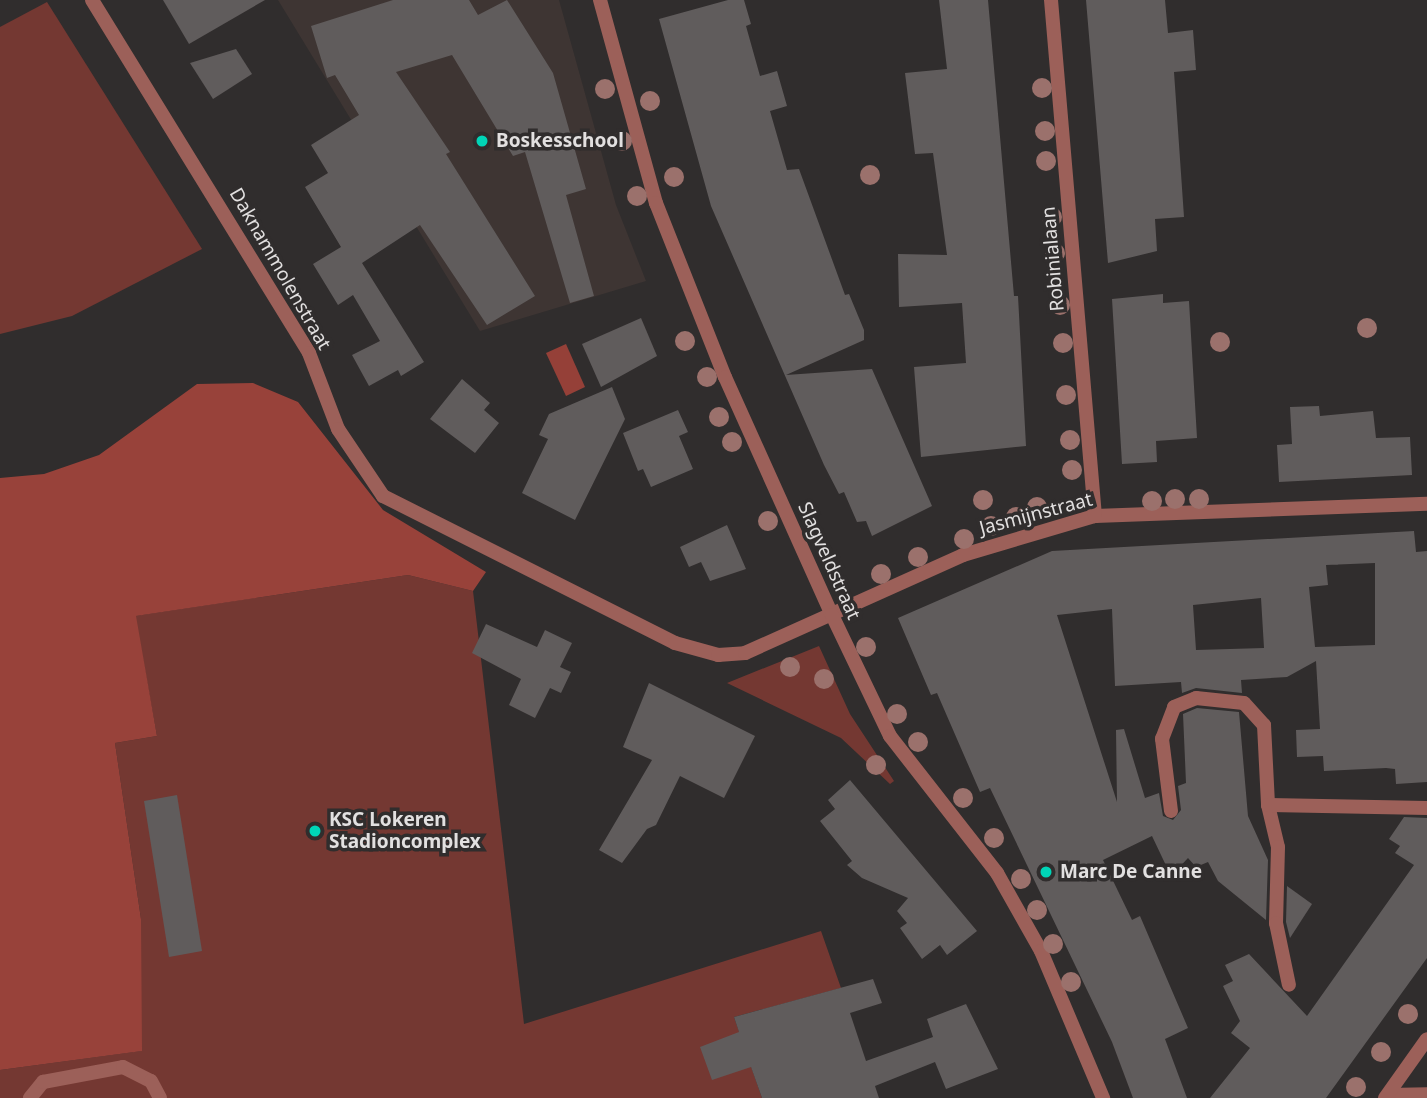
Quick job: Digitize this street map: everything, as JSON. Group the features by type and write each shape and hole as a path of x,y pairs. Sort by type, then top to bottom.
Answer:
{"street":[{"name":"Daknammolenstraat","path":"92,0 309,353 338,429 383,496 675,643 718,655"},
{"name":"Slagveldstraat","path":"600,0 656,204 725,376 832,615 890,736 997,873 1041,951 1103,1098"},
{"name":"Robinialaan","path":"1051,0 1095,516"},
{"name":"Jasmijnstraat","path":"718,655 746,653 963,555 1095,516 1427,504"},
{"path":"1171,811 1162,739 1174,707 1196,698 1244,703 1264,725 1268,805 1278,847 1276,923 1289,985"},
{"path":"1268,805 1427,808"},
{"path":"1387,1096 1427,1039"},
{"path":"30,1098 43,1082 123,1067 151,1082 160,1098"},
{"path":"1387,1096 1427,1094"}],"shaded area":[{"name":"Boskesschool","path":"278,0 559,0 616,205 646,281 480,331"},
{"path":"47,2 202,249 72,316 0,334 0,27"},
{"path":"566,344 585,387 566,396 546,353"},
{"path":"253,383 298,402 383,510 486,572 473,591 408,575 136,616 157,736 115,743 141,919 142,1051 0,1070 0,478 44,474 99,455 197,384"},
{"name":"KSC Lokeren Stadioncomplex","path":"408,575 473,591 524,1024 821,931 841,988 734,1017 762,1098 0,1098 0,1070 141,1051 141,919 115,743 157,736 135,616"},
{"path":"819,646 850,714 894,781 890,784 841,738 727,683"}],"building":[{"path":"163,0 265,0 189,44"},
{"name":"Boskesschool","path":"393,0 469,0 478,15 507,0 553,73 586,189 566,195 594,296 570,303 525,152 513,156 452,55 396,72 450,152 446,154 535,296 487,325 420,225 362,263 424,362 401,376 398,370 369,386 352,355 380,341 353,295 338,305 313,264 341,247 305,187 328,173 311,145 359,115 335,75 327,78 311,26"},
{"path":"728,0 744,0 751,24 746,26 760,76 777,71 787,106 770,111 787,170 799,169 845,295 849,294 864,330 864,340 786,375 872,369 932,506 872,536 866,521 857,522 844,492 839,494 824,465 711,206 659,19"},
{"path":"939,0 988,0 1014,296 1018,296 1026,446 921,457 914,367 966,363 962,303 899,307 898,254 947,255 933,153 915,154 905,73 947,69"},
{"path":"1086,0 1165,0 1168,33 1193,30 1196,70 1174,72 1184,217 1155,219 1157,251 1108,263"},
{"path":"236,49 252,74 213,99 190,63"},
{"path":"1163,294 1163,303 1189,301 1197,438 1156,441 1157,462 1122,464 1112,299"},
{"path":"641,318 657,356 601,387 582,344"},
{"path":"462,379 490,403 484,410 499,423 475,453 430,419"},
{"path":"612,387 625,419 575,520 522,493 548,439 539,435 549,414"},
{"path":"1319,406 1320,416 1373,411 1376,438 1410,437 1412,475 1279,482 1277,445 1292,444 1290,407"},
{"path":"678,410 688,432 679,436 693,469 651,487 643,469 638,471 623,433"},
{"path":"727,525 746,569 710,581 701,562 689,567 680,547"},
{"path":"1414,531 1416,552 1427,551 1427,782 1396,784 1395,769 1386,768 1324,771 1323,756 1297,757 1296,730 1320,729 1316,661 1287,677 1241,680 1242,693 1196,688 1182,693 1181,682 1115,686 1112,609 1057,615 1117,802 1116,730 1124,729 1145,798 1159,793 1163,816 1173,820 1181,810 1178,786 1186,783 1183,714 1197,708 1239,712 1248,816 1268,860 1266,920 1218,881 1208,862 1196,867 1188,858 1171,876 1152,836 1103,860 1132,920 1140,916 1188,1028 1165,1039 1187,1098 1133,1098 1112,1042 990,788 980,792 937,693 931,695 898,618 1052,551","holes":["1375,563 1375,645 1315,647 1309,587 1328,585 1326,565","1261,598 1264,648 1196,650 1193,605"]},
{"path":"486,624 537,647 545,630 572,643 560,667 571,672 561,693 550,688 535,718 509,705 521,679 472,653"},
{"path":"649,683 755,736 724,798 680,776 656,825 647,829 622,863 599,850 652,760 623,747"},
{"path":"850,780 977,931 947,955 940,945 922,959 900,928 907,923 897,911 908,898 862,878 847,865 852,861 820,821 835,809 828,800"},
{"path":"177,795 202,951 169,957 144,801"},
{"path":"1404,817 1427,818 1427,958 1326,1098 1210,1098 1250,1048 1231,1033 1240,1021 1223,986 1233,981 1225,965 1249,954 1307,1016 1414,865 1395,853 1400,846 1389,839"},
{"path":"1287,886 1312,904 1290,938 1286,922"},
{"path":"873,979 882,1003 850,1013 866,1061 933,1037 927,1019 966,1004 998,1069 946,1089 935,1062 875,1086 879,1098 762,1098 751,1067 712,1080 700,1047 739,1032 734,1017"}],"place":[{"name":"Boskesschool","path":"482,141"},
{"name":"KSC Lokeren Stadioncomplex","path":"315,831"},
{"name":"Marc De Canne","path":"1046,872"}]}
